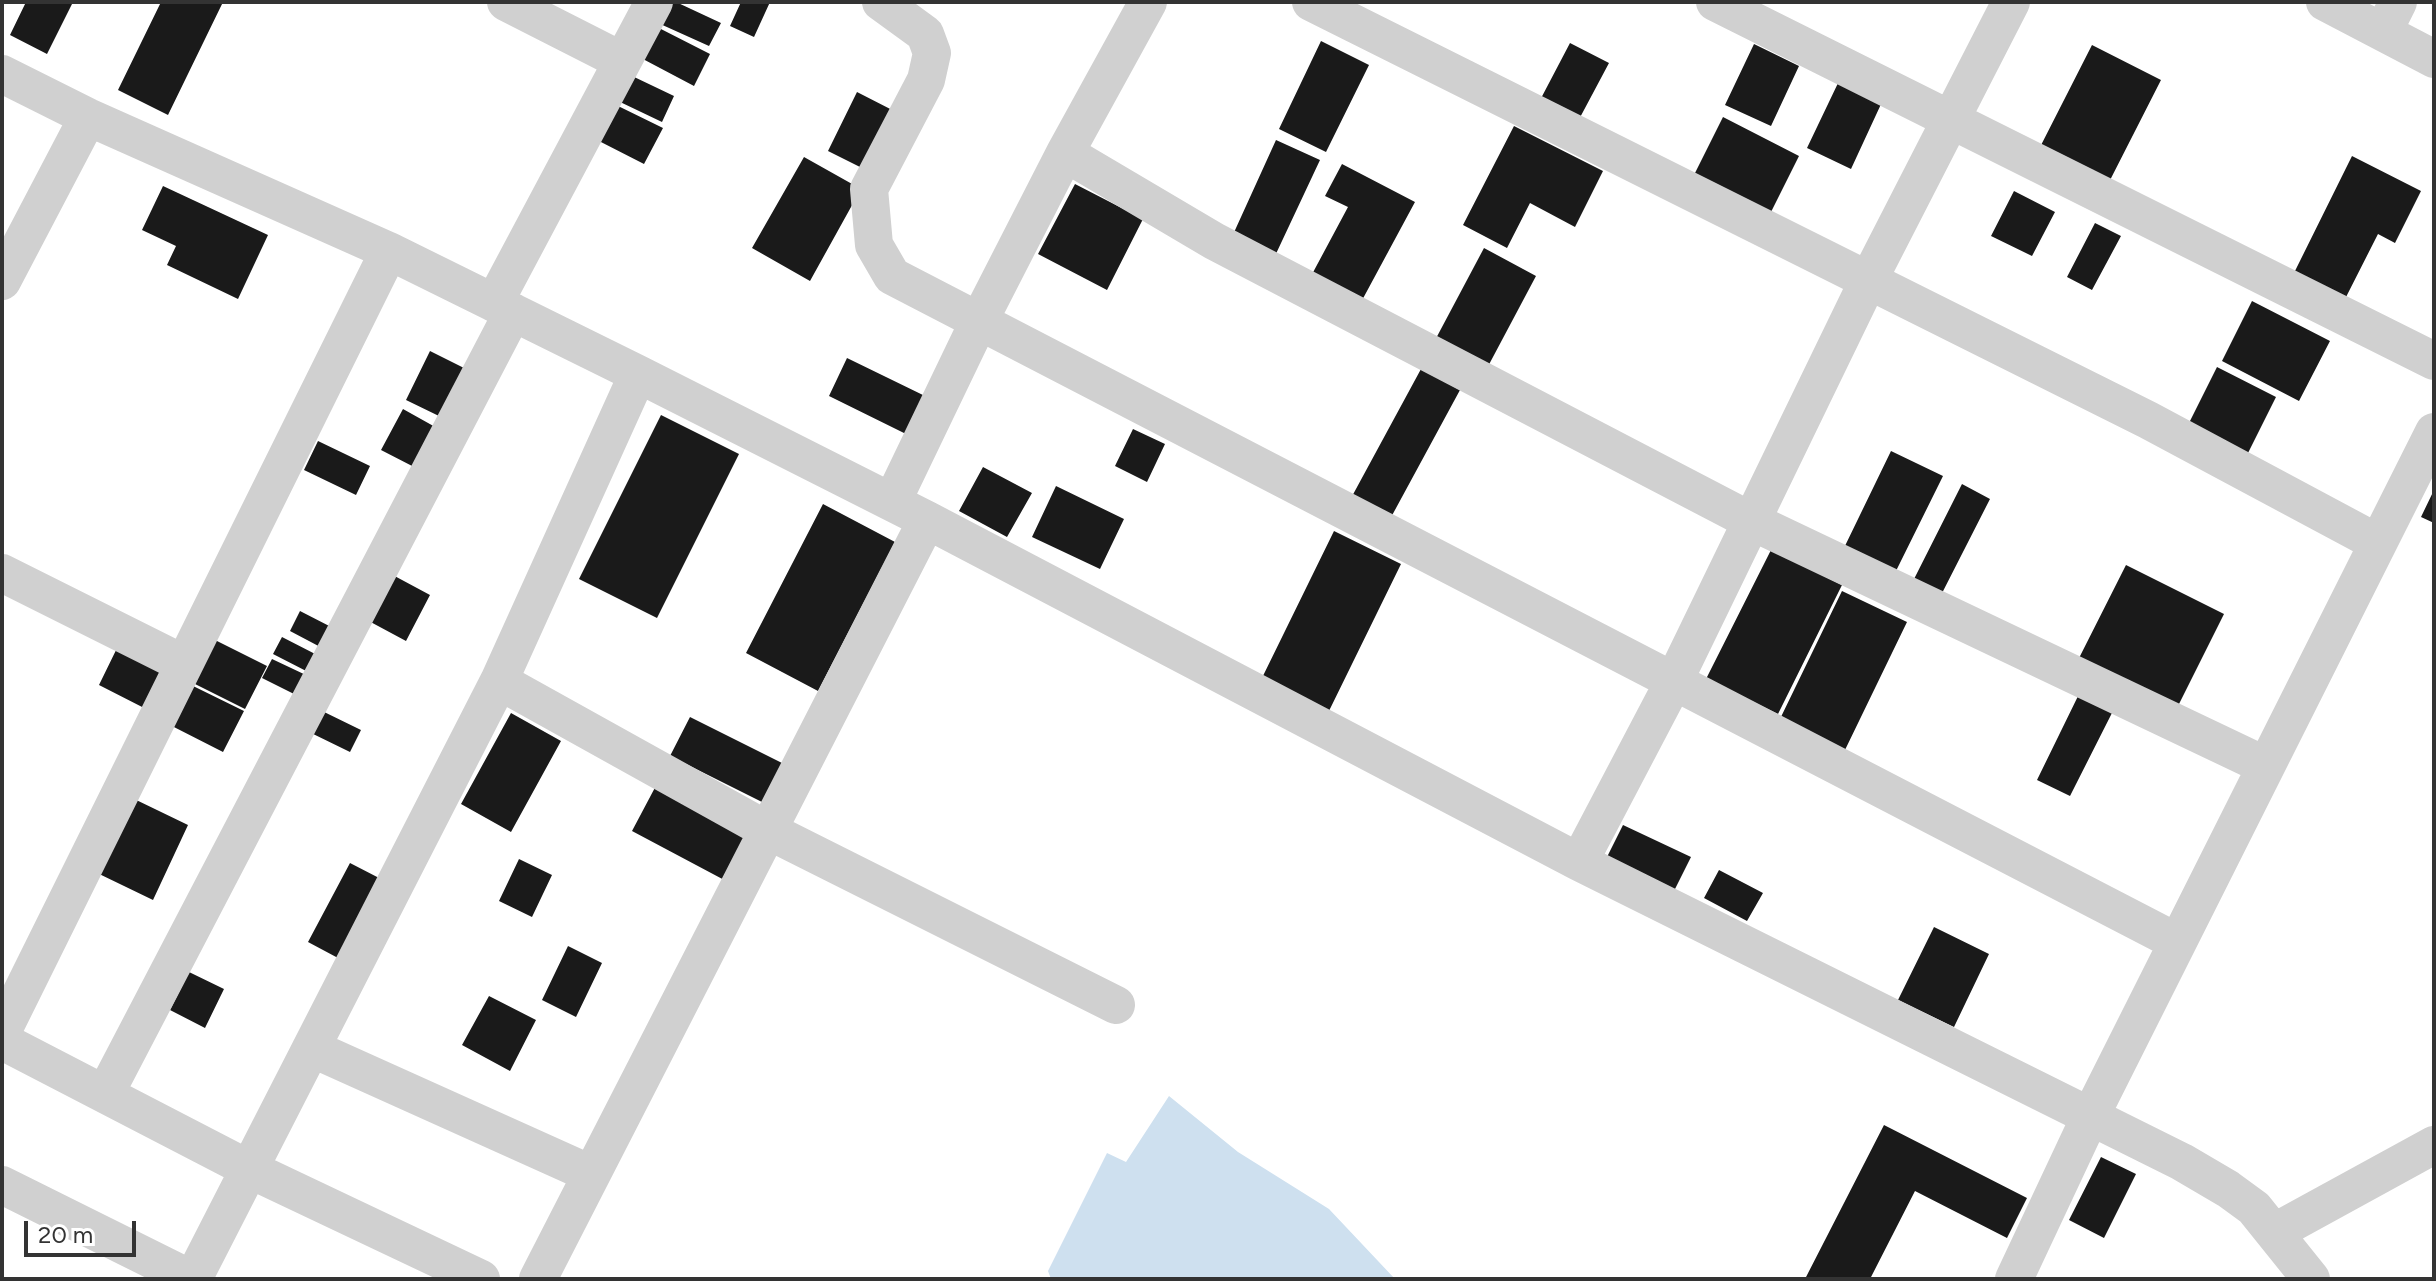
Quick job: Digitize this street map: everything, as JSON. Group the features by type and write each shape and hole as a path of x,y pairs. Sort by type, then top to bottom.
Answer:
{"street":[{"path":"506,2 622,61"},
{"path":"105,1094 654,2"},
{"path":"881,2 925,34 932,53 926,80 869,189 874,245 892,276 2177,942"},
{"path":"892,502 979,321 1065,153 1148,2"},
{"path":"1311,2 2148,420 2376,542"},
{"path":"1715,2 2434,361"},
{"path":"1579,862 1673,683 1868,281 2011,2"},
{"path":"2325,2 2391,17 2434,59"},
{"path":"2,74 88,117 389,251 638,374 927,520 1579,862 2182,1162 2254,1208 2311,1279"},
{"path":"2,281 88,117"},
{"path":"1065,153 1214,241 1751,521 2266,766"},
{"path":"2,1032 389,251"},
{"path":"2,1185 192,1279 499,681 638,374"},
{"path":"2014,1279 2091,1115 2376,542 2434,432"},
{"path":"538,1279 927,520"},
{"path":"2,573 184,664"},
{"path":"499,681 767,830 1116,1005"},
{"path":"2,1041 249,1169 481,1279"},
{"path":"311,1048 591,1174"},
{"path":"2275,1232 2434,1145"}],"water":[{"path":"1169,1096 1238,1152 1329,1209 1395,1279 1051,1279 1048,1271 1107,1153 1126,1162"}],"building":[{"path":"26,2 73,2 47,54 10,35"},
{"path":"161,2 223,2 168,115 118,90"},
{"path":"669,2 676,2 721,23 709,46 658,23"},
{"path":"741,2 770,2 754,37 730,26"},
{"path":"657,27 710,54 694,86 641,58"},
{"path":"1321,41 1369,65 1326,152 1279,129"},
{"path":"1570,43 1609,63 1576,125 1538,104"},
{"path":"1754,44 1799,66 1771,126 1725,105"},
{"path":"2092,45 2161,80 2105,190 2036,155"},
{"path":"630,75 674,96 662,122 618,101"},
{"path":"1839,81 1882,102 1851,169 1807,148"},
{"path":"857,92 900,114 872,173 828,151"},
{"path":"614,104 663,128 644,164 597,140"},
{"path":"1723,117 1799,156 1766,222 1690,183"},
{"path":"1514,126 1603,171 1575,227 1530,203 1507,248 1463,225"},
{"path":"1276,140 1320,160 1274,258 1231,239"},
{"path":"2352,156 2421,191 2395,243 2378,234 2344,301 2293,275"},
{"path":"804,157 861,189 810,281 752,248"},
{"path":"1342,164 1415,202 1360,304 1310,278 1348,207 1325,196"},
{"path":"1075,184 1143,219 1107,290 1038,254"},
{"path":"163,186 268,235 238,299 167,265 176,246 142,230"},
{"path":"2014,191 2055,212 2032,256 1991,236"},
{"path":"2095,223 2121,236 2092,290 2067,277"},
{"path":"1484,248 1536,276 1485,372 1433,344"},
{"path":"2252,301 2330,341 2299,401 2222,361"},
{"path":"430,351 464,368 441,417 406,400"},
{"path":"847,358 925,396 906,434 829,396"},
{"path":"2217,367 2276,397 2241,467 2182,437"},
{"path":"1421,369 1460,390 1389,521 1350,500"},
{"path":"403,409 437,428 416,468 381,450"},
{"path":"661,415 739,454 657,618 579,579"},
{"path":"1133,429 1165,444 1147,482 1115,466"},
{"path":"318,441 370,466 356,495 304,470"},
{"path":"1891,451 1943,476 1894,575 1843,550"},
{"path":"983,467 1032,493 1007,537 959,511"},
{"path":"1962,484 1990,499 1938,601 1910,587"},
{"path":"1056,486 1124,519 1100,569 1032,537"},
{"path":"2434,490 2434,523 2421,517"},
{"path":"823,504 895,542 818,691 746,653"},
{"path":"1334,531 1401,564 1327,715 1260,682"},
{"path":"1771,550 1842,585 1778,714 1706,679"},
{"path":"2126,565 2224,614 2172,718 2074,668"},
{"path":"389,573 430,595 406,641 365,619"},
{"path":"1842,591 1907,622 1844,752 1779,721"},
{"path":"300,611 337,630 326,650 290,631"},
{"path":"282,637 321,657 312,674 273,654"},
{"path":"213,639 267,666 245,709 191,682"},
{"path":"120,642 170,667 148,710 99,685"},
{"path":"272,659 308,676 298,696 262,678"},
{"path":"189,684 244,711 223,752 168,724"},
{"path":"2081,690 2115,707 2070,796 2037,780"},
{"path":"318,709 361,730 350,752 307,731"},
{"path":"511,713 561,741 511,832 461,804"},
{"path":"690,717 788,766 768,805 670,756"},
{"path":"659,780 755,831 728,882 632,831"},
{"path":"128,796 188,825 153,900 93,871"},
{"path":"1623,825 1691,857 1673,893 1605,861"},
{"path":"519,859 552,875 532,917 499,901"},
{"path":"350,863 381,879 338,958 308,942"},
{"path":"1719,870 1763,893 1747,921 1704,898"},
{"path":"1934,927 1989,954 1954,1027 1898,1000"},
{"path":"568,946 602,963 576,1017 542,1000"},
{"path":"189,972 224,989 205,1028 170,1010"},
{"path":"489,996 536,1020 510,1071 462,1045"},
{"path":"1884,1125 2027,1198 2007,1238 1915,1191 1870,1279 1805,1279"},
{"path":"2101,1157 2136,1174 2104,1238 2069,1220"}]}
